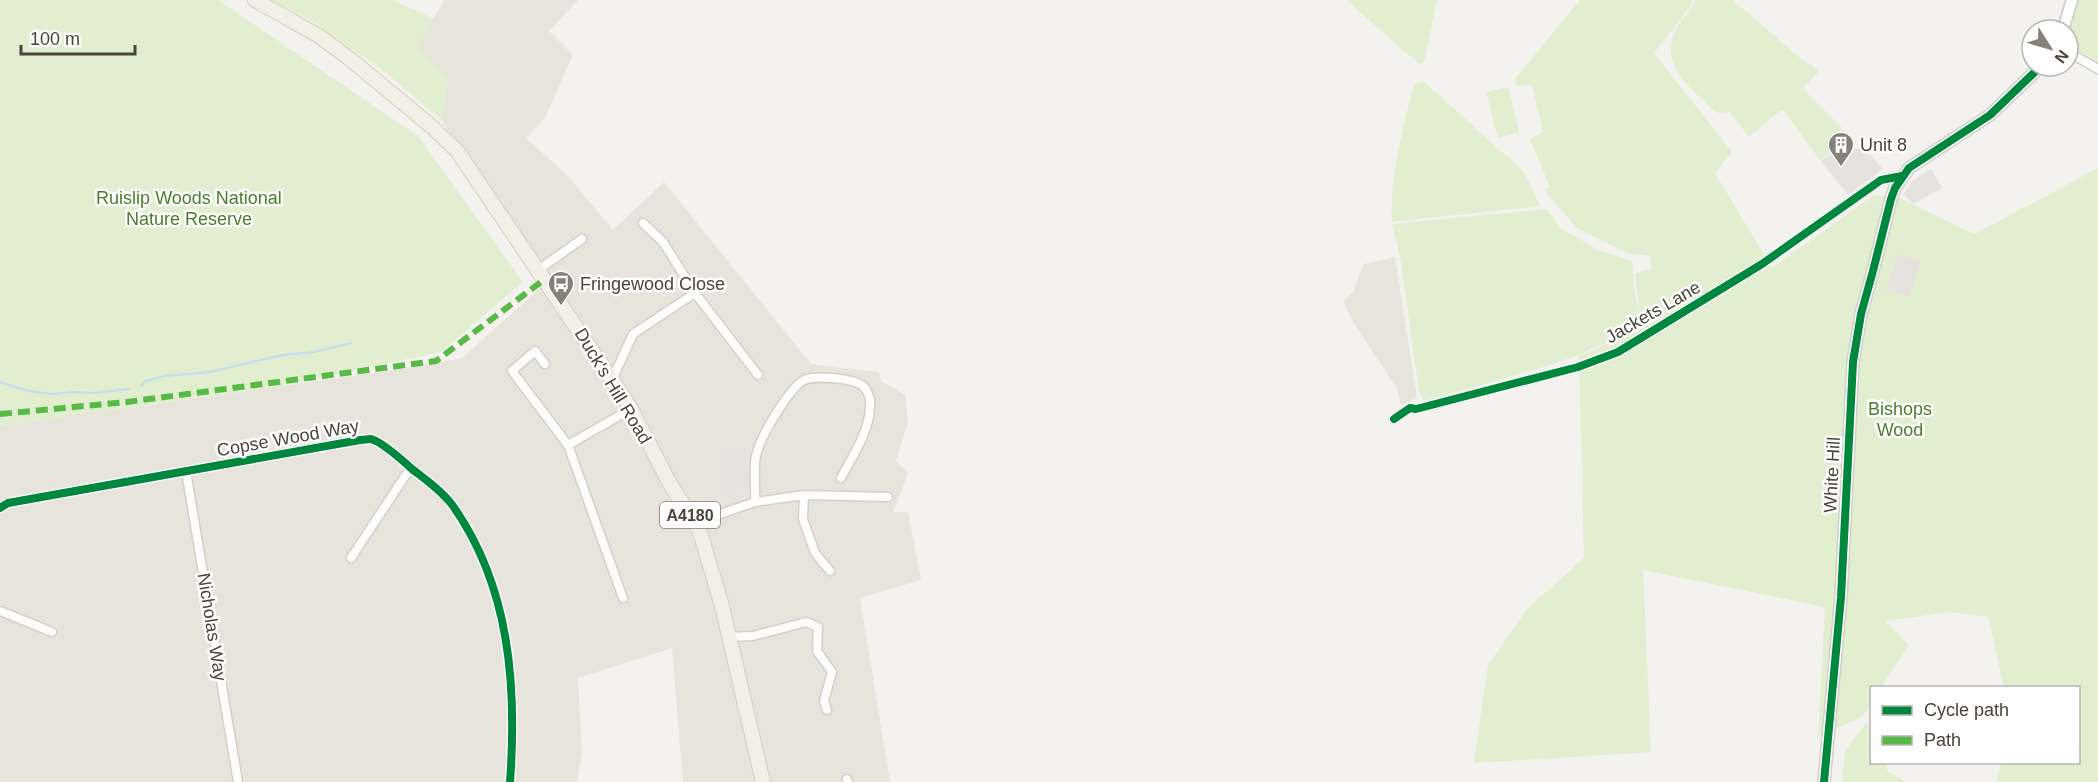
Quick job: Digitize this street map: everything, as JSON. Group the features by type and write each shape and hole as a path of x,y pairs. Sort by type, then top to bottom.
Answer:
{"main road":[{"name":"Duck's Hill Road","path":"255,0 318,36 350,59 431,126 457,151 631,409 669,482 699,529 729,637 763,782"}],"street":[{"path":"2067,18 2072,0"},
{"path":"2080,59 2098,69"},
{"path":"1902,176 1909,168 1990,115 2029,78"},
{"name":"Jackets Lane","path":"1394,418 1410,408 1416,409 1578,367 1618,352 1762,264 1881,180 1902,176"},
{"name":"White Hill","path":"1824,782 1840,597 1853,362 1861,314 1891,199 1902,176"},
{"path":"643,223 663,242 695,293 758,375"},
{"path":"538,270 582,239"},
{"path":"612,380 633,334 695,293"},
{"path":"545,364 535,351 512,371 567,445 623,598"},
{"path":"755,502 756,457 764,434 790,393 808,378 854,381 867,391 870,409 864,432 841,478"},
{"path":"567,445 631,409"},
{"name":"Copse Wood Way","path":"0,508 8,503 371,439 381,444 437,489 452,505 489,572 500,609 510,657 513,710 510,782"},
{"path":"351,558 411,467"},
{"name":"Nicholas Way","path":"186,471 238,782"},
{"path":"694,523 755,502 804,495 888,497"},
{"path":"804,495 803,519 815,553 830,571"},
{"path":"0,611 52,632"},
{"path":"729,637 753,636 806,622 818,627 817,651 832,672 824,701 827,710"}],"shaded area":[{"path":"444,0 578,0 549,31 573,55 545,118 526,138 568,176 613,230 664,182 811,364 879,372 881,381 905,395 908,422 896,461 908,473 893,512 908,512 921,580 860,598 890,782 683,782 672,648 578,678 582,751 577,782 0,782 0,426 409,368 462,358 549,280 441,120 448,80 417,47"},
{"path":"1848,141 1856,150 1862,146 1883,169 1848,195 1821,161"},
{"path":"1931,169 1942,188 1913,204 1903,194 1912,181"},
{"path":"1898,254 1921,261 1909,297 1886,289"},
{"path":"1395,257 1417,398 1401,405 1398,390 1353,322 1343,301 1353,292 1364,264"},
{"path":"752,449 751,479 747,486 725,492 719,455"}],"green space":[{"name":"Ruislip Woods National Nature Reserve","path":"0,0 218,0 418,136 523,282 441,352 271,388 0,426"},
{"path":"271,0 393,0 434,19 417,47 448,80 441,120 386,73 314,22"},
{"path":"1346,0 1437,0 1424,62 1419,64"},
{"name":"Bishops Wood","path":"1580,0 1692,0 1691,6 1654,53 1732,152 1715,173 1772,268 1874,195 1897,197 1975,234 2098,168 2098,782 1996,782 2001,764 2080,764 2080,686 2004,686 1988,617 1950,612 1885,621 1909,645 1882,686 1870,686 1870,705 1862,717 1818,736 1825,607 1643,570 1651,752 1474,763 1488,665 1527,609 1584,558 1579,356 1634,332 1639,327 1641,319 1632,330 1576,356 1424,401 1419,391 1400,256 1392,224 1547,209 1560,228 1600,251 1632,261 1634,290 1640,313 1635,274 1652,268 1650,256 1627,253 1577,228 1544,190 1550,187 1530,139 1543,132 1532,85 1517,86 1515,79"},
{"path":"1695,0 1733,0 1807,64 1811,64 1819,71 1803,89 1851,137 1820,160 1784,111 1781,110 1749,137 1730,112 1714,111 1688,86 1671,56 1671,44 1675,32 1694,5"},
{"path":"2076,0 2098,0 2098,62 2080,52 2080,18 2072,18"},
{"path":"1424,82 1520,168 1540,206 1392,222 1393,187 1401,135 1414,84"},
{"path":"1508,87 1519,132 1498,138 1486,92"},
{"path":"1867,722 1870,730 1870,764 1884,764 1888,771 1905,782 1842,782 1845,751"}],"waterway":[{"path":"141,386 146,381 165,376 209,372 283,355 314,352 351,343"},
{"path":"0,382 28,391 52,394 129,389"}],"marked path":[{"path":"0,414 127,402 436,361 545,279"}],"cycle path":[{"path":"1824,782 1841,597 1853,362 1861,314 1891,199 1895,188 1909,168 1990,115 2029,78"},
{"path":"1394,419 1410,408 1416,409 1578,367 1618,352 1762,264 1881,180 1902,176"},
{"path":"0,508 8,503 360,440 376,441 434,486 449,501 472,537 487,570 506,638 510,674 512,710 510,782"}],"place":[{"name":"Unit 8","path":"1841,168"},
{"name":"Fringewood Close","path":"561,307"}]}
